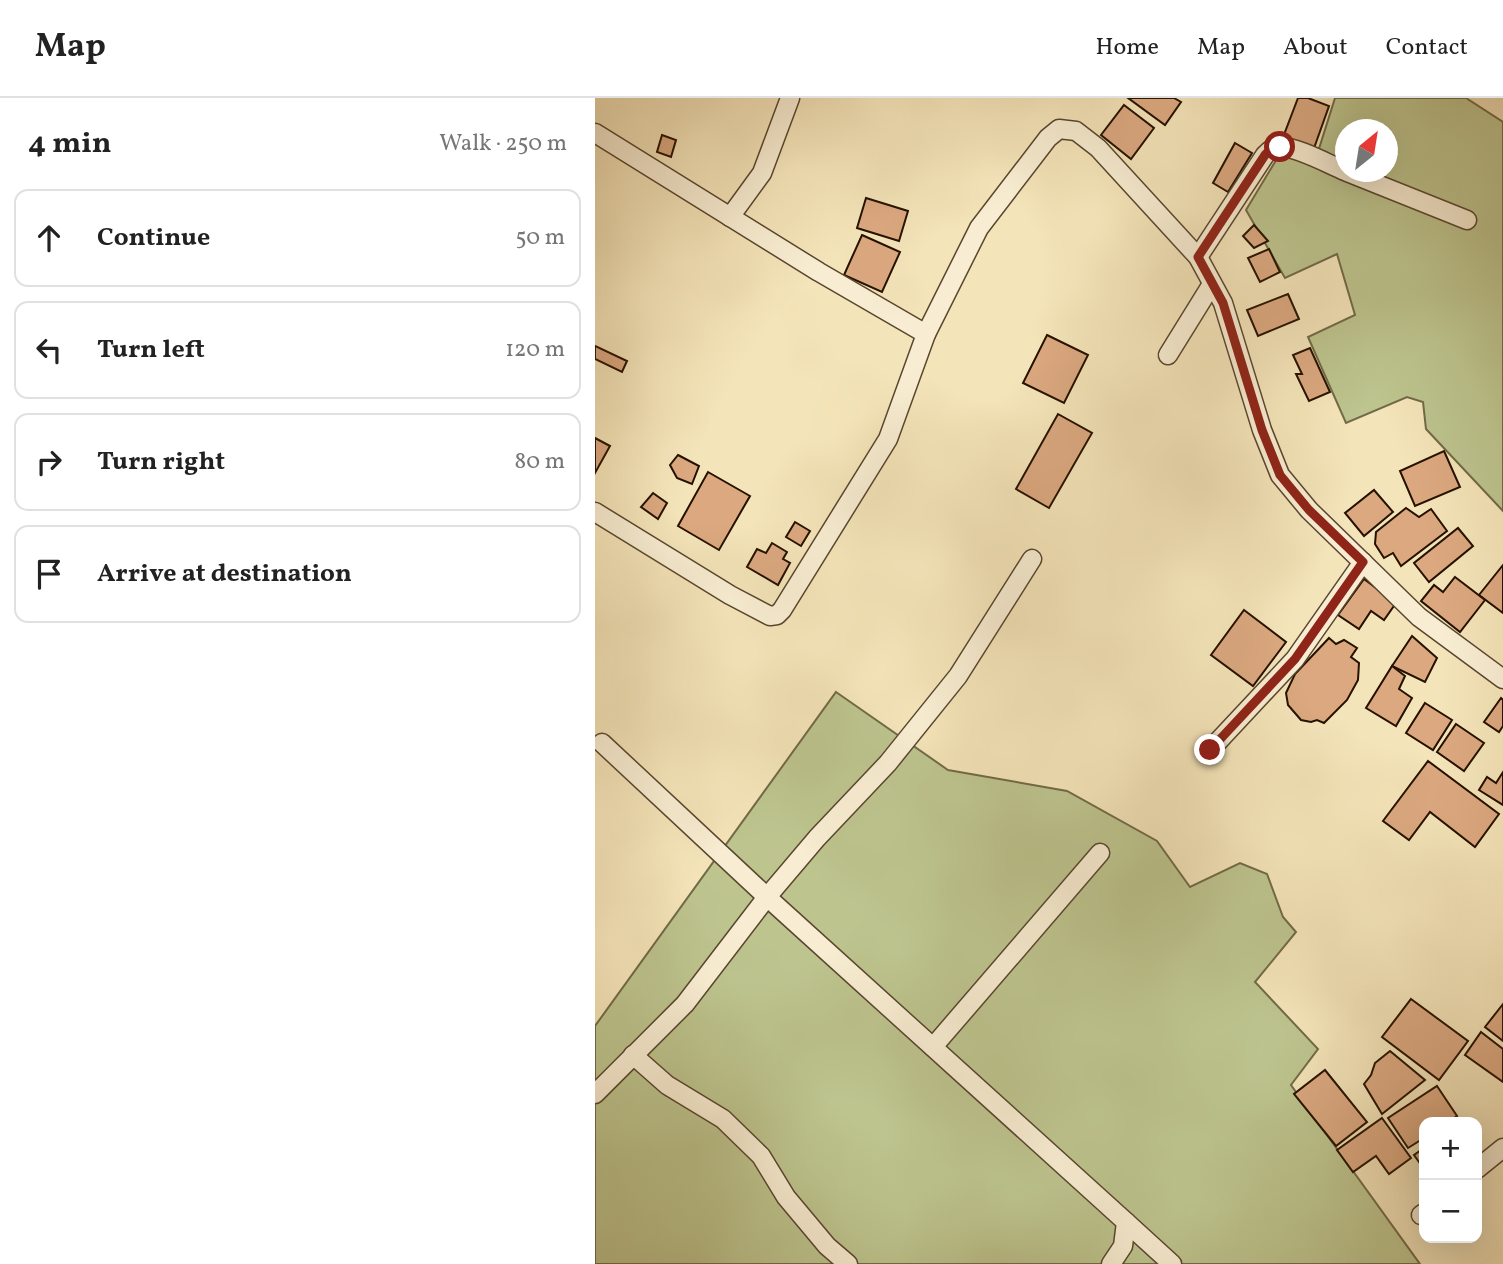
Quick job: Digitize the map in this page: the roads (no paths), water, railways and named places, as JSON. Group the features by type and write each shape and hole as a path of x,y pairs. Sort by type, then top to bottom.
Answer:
{"street":[{"path":"730,217 762,173 790,98"},
{"path":"595,512 730,595 770,616 777,615 888,439 926,334 979,228 1048,138 1059,129 1076,131 1098,148 1198,257 1223,303 1262,430 1280,475 1309,510 1419,617 1503,679"},
{"path":"595,133 819,272 926,334"},
{"path":"1198,257 1272,148 1292,149 1335,167"},
{"path":"1373,182 1467,220"},
{"path":"1168,355 1212,284"},
{"path":"595,1094 685,1003 767,897 817,838 888,763 958,676 1033,559"},
{"path":"1210,750 1295,659 1363,562"},
{"path":"602,743 767,897 1172,1264"},
{"path":"933,1047 1100,853"},
{"path":"633,1055 667,1085 723,1119 761,1156 786,1197 827,1246 848,1264"},
{"path":"1482,1165 1503,1148"},
{"path":"1111,1264 1123,1246 1126,1222"}]}
